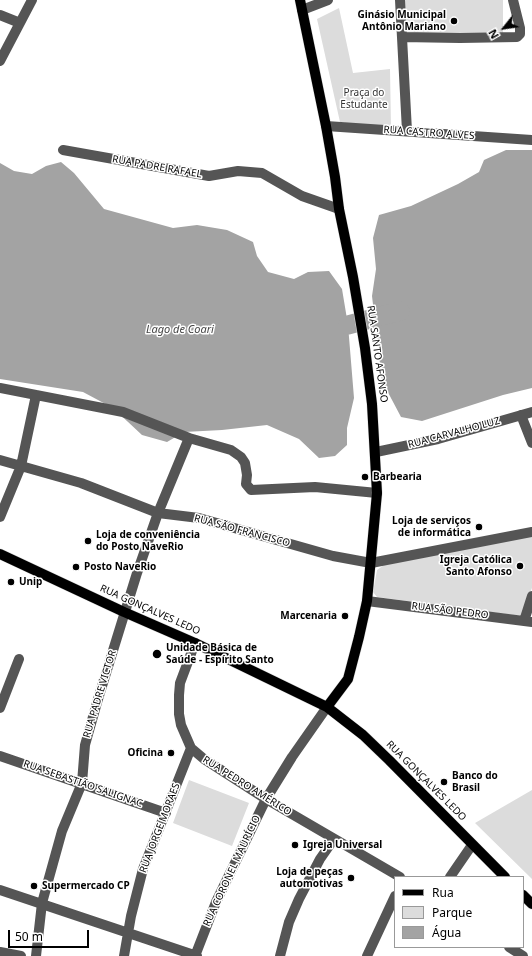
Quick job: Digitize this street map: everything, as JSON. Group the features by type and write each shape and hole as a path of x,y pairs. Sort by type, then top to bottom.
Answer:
{"main road":[{"name":"RUA SANTO AFONSO","path":"301,5 326,126 339,209 353,277 365,348 376,452 377,493 367,601 348,679 328,708"},
{"name":"RUA GONÇALVES LEDO","path":"0,554 124,612 195,643 328,708 363,735 390,760 504,876"},
{"path":"524,896 532,904"}],"street":[{"path":"0,61 32,0"},
{"path":"301,5 328,0"},
{"path":"400,0 407,131"},
{"path":"402,37 517,37 520,34 520,28 513,0"},
{"path":"0,15 20,23"},
{"name":"RUA CASTRO ALVES","path":"326,126 532,140"},
{"name":"RUA PADRE RAFAEL","path":"63,150 209,176 238,171 262,173 302,196 339,209"},
{"path":"0,388 123,412 189,438 231,450 241,457 245,463 247,475 246,484 251,490 315,487 377,493"},
{"path":"0,517 21,466 36,395"},
{"name":"RUA CARVALHO LUZ","path":"376,452 438,439 532,412"},
{"path":"521,415 532,443"},
{"name":"RUA PADRE VICTOR","path":"36,956 42,903 62,831 82,783 85,745 100,693 120,630 124,612 158,513 189,438"},
{"name":"RUA SÃO FRANCISCO","path":"0,460 81,484 158,513 200,518 333,556 371,563"},
{"path":"371,563 532,532"},
{"path":"528,622 532,596"},
{"name":"RUA SÃO PEDRO","path":"367,601 528,622"},
{"name":"RUA PEDRO AMÉRICO","path":"195,643 180,682 178,695 181,725 191,748 204,759 266,799 398,876"},
{"path":"0,708 19,659"},
{"name":"RUA CORONEL MAURÍCIO","path":"196,956 216,902 266,799 292,757 328,708"},
{"name":"RUA JORGE MORAES","path":"124,956 143,869 191,748"},
{"name":"RUA SEBASTIÃO SALIGNAC","path":"0,756 166,813"},
{"path":"280,956 289,922 299,899 320,858 334,839"},
{"path":"451,876 472,845"},
{"path":"0,890 196,956"},
{"path":"367,956 394,898"},
{"path":"510,948 521,956"},
{"path":"0,952 21,956"}],"green space":[{"name":"Ginásio Municipal Antônio Mariano","path":"404,0 503,0 503,34 404,34"},
{"name":"Praça do Estudante","path":"339,8 353,73 390,69 391,129 340,122 317,19"},
{"path":"532,536 532,588 521,616 377,597 373,592 377,570 384,565"},
{"path":"189,780 249,803 232,846 173,823"},
{"path":"532,790 532,879 475,823"}],"water":[{"path":"506,150 532,150 532,388 503,395 422,421 401,417 382,381 372,296 376,269 373,238 379,215 411,206 458,184 479,172 484,160"},
{"name":"Lago de Coari","path":"61,162 74,173 104,209 173,228 197,225 227,230 253,242 257,256 268,272 294,279 308,272 329,271 342,289 348,325 354,398 347,428 347,445 335,456 319,458 299,439 267,425 222,430 184,432 167,442 142,435 113,408 83,392 0,379 0,163 14,171 32,174 46,166"}],"waterway":[{"path":"348,325 400,311"}],"place":[{"name":"Ginásio Municipal Antônio Mariano","path":"454,21"},
{"name":"Barbearia","path":"365,477"},
{"name":"Loja de serviços de informática","path":"479,527"},
{"name":"Loja de conveniência do Posto NaveRio","path":"88,541"},
{"name":"Igreja Católica Santo Afonso","path":"520,566"},
{"name":"Posto NaveRio","path":"76,567"},
{"name":"Unip","path":"11,582"},
{"name":"Marcenaria","path":"345,616"},
{"name":"Unidade Básica de Saúde - Espírito Santo","path":"157,654"},
{"name":"Oficina","path":"171,753"},
{"name":"Banco do Brasil","path":"444,782"},
{"name":"Igreja Universal","path":"295,845"},
{"name":"Loja de peças automotivas","path":"351,878"},
{"name":"Supermercado CP","path":"34,886"}]}
